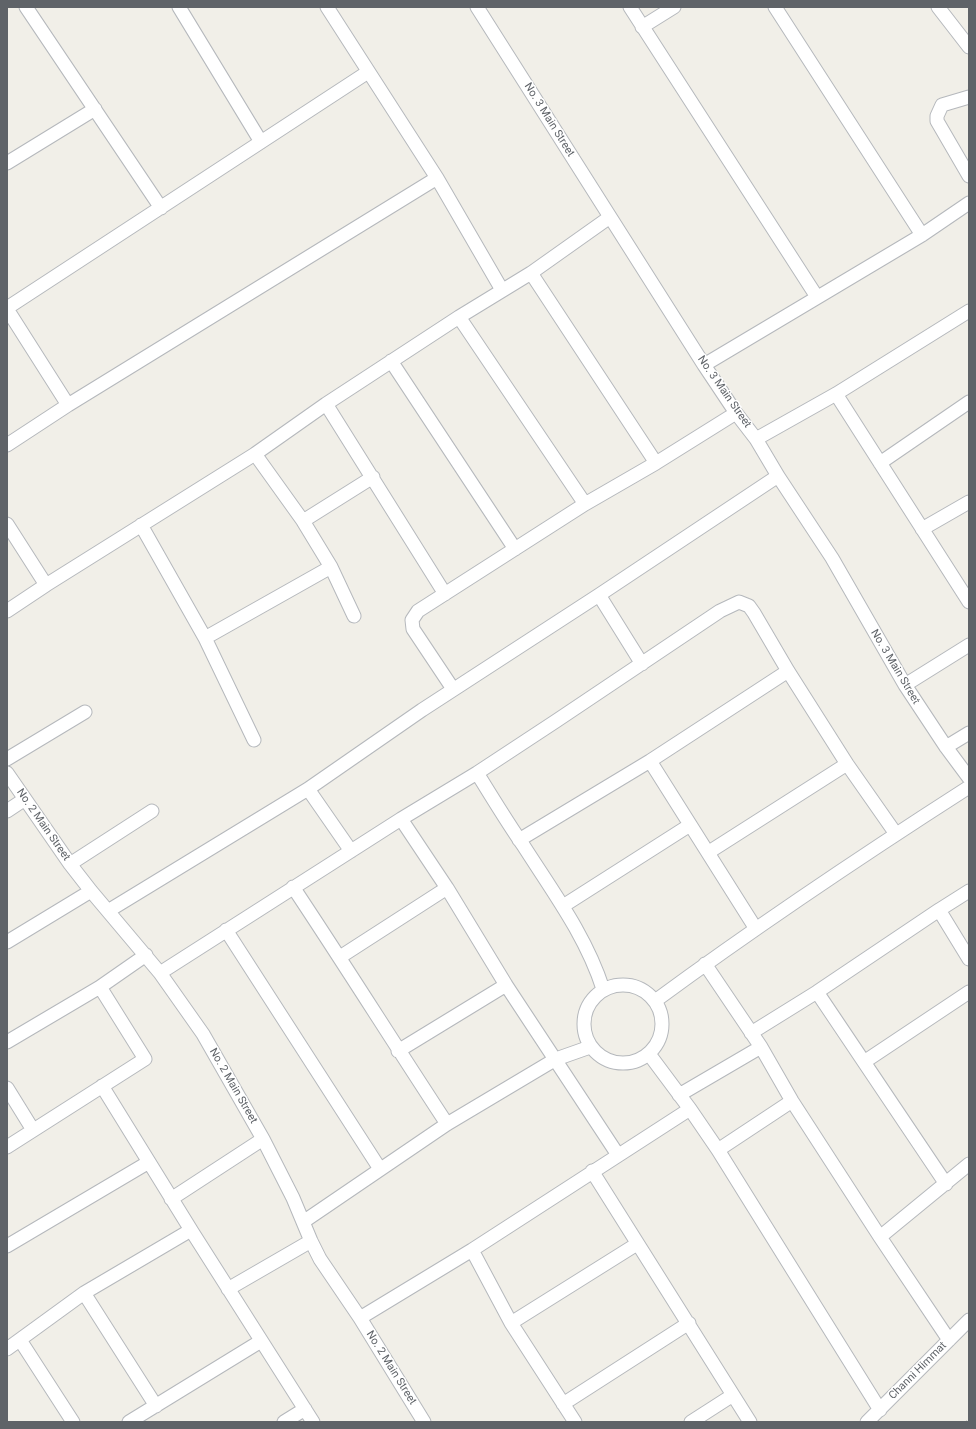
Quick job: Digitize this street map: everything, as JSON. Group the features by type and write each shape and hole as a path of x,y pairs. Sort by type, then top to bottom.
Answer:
{"street":[{"path":"26,7 161,208"},
{"path":"179,7 261,142"},
{"path":"326,7 437,178 502,290"},
{"name":"No. 3 Main Street","path":"477,7 704,365 736,413 756,439 778,476 832,558 905,685 946,747 969,778"},
{"path":"630,7 817,297"},
{"path":"642,27 674,7"},
{"path":"775,7 922,235"},
{"path":"938,7 969,47"},
{"path":"68,405 7,309 368,72"},
{"path":"969,97 942,105 937,116 937,121 969,176"},
{"path":"7,163 95,109"},
{"path":"7,445 68,405 437,178"},
{"path":"704,365 922,235 969,202"},
{"path":"7,611 255,454 326,404 531,272 610,217"},
{"path":"531,272 656,463"},
{"path":"756,439 836,394 969,311"},
{"path":"459,317 585,504"},
{"path":"391,361 515,549"},
{"path":"836,394 969,602"},
{"path":"880,463 969,402"},
{"path":"326,404 445,594"},
{"path":"453,689 413,629 412,620 418,611 585,504 656,463 736,413"},
{"path":"255,454 303,521 331,567 354,616"},
{"path":"108,911 308,789 453,689 599,595 778,476"},
{"path":"303,521 373,477"},
{"path":"922,529 969,502"},
{"path":"7,524 46,585"},
{"path":"141,525 205,638 254,740"},
{"path":"205,638 331,567"},
{"path":"599,595 642,664"},
{"path":"160,973 293,887 477,773 720,611 739,602 749,606 754,613 847,764 896,834"},
{"path":"905,685 969,645"},
{"path":"519,840 650,761 788,670"},
{"path":"7,759 86,712"},
{"path":"946,747 969,733"},
{"path":"650,761 690,825 709,852 756,929"},
{"path":"709,852 847,764"},
{"name":"No. 2 Main Street","path":"7,773 70,864 146,955 203,1034 263,1138 293,1198 320,1259 360,1318 424,1422"},
{"path":"477,773 563,906 588,949 603,989"},
{"path":"655,1001 756,929 896,834 969,787"},
{"path":"308,789 351,851"},
{"path":"7,811 25,799"},
{"path":"70,864 152,811"},
{"path":"401,819 447,888 506,985 618,1155"},
{"path":"563,906 690,825"},
{"path":"293,887 340,957 398,1051 447,1124"},
{"path":"340,957 447,888"},
{"path":"8,940 91,891"},
{"path":"751,1033 817,992 969,891"},
{"path":"939,910 969,959"},
{"path":"226,930 380,1169"},
{"path":"7,1042 100,987 146,955"},
{"path":"705,964 761,1047 792,1101 880,1237 949,1340"},
{"path":"398,1051 506,985"},
{"path":"626,985 647,993 655,1001 660,1012 661,1035 649,1054 629,1064 607,1061 590,1047 583,1026 588,1005 603,989 626,985"},
{"path":"7,1147 146,1059 100,987"},
{"path":"817,992 946,1184"},
{"path":"864,1062 969,992"},
{"path":"304,1222 447,1124 556,1059 590,1047"},
{"path":"679,1095 761,1047"},
{"path":"649,1054 718,1150 880,1410"},
{"path":"102,1086 228,1289 313,1422"},
{"path":"7,1088 33,1130"},
{"path":"718,1150 792,1101"},
{"path":"360,1318 472,1250 690,1109"},
{"path":"171,1198 263,1138"},
{"path":"7,1246 149,1162"},
{"path":"880,1237 969,1164"},
{"path":"592,1171 750,1422"},
{"path":"7,1349 84,1293 191,1230"},
{"path":"228,1289 311,1241"},
{"path":"511,1323 637,1244"},
{"path":"472,1250 511,1323 575,1422"},
{"path":"84,1293 156,1406"},
{"name":"Channi Himmat","path":"867,1422 969,1320"},
{"path":"563,1404 689,1323"},
{"path":"20,1340 73,1422"},
{"path":"129,1422 261,1340"},
{"path":"691,1422 734,1395"},
{"path":"284,1422 305,1409"}]}
